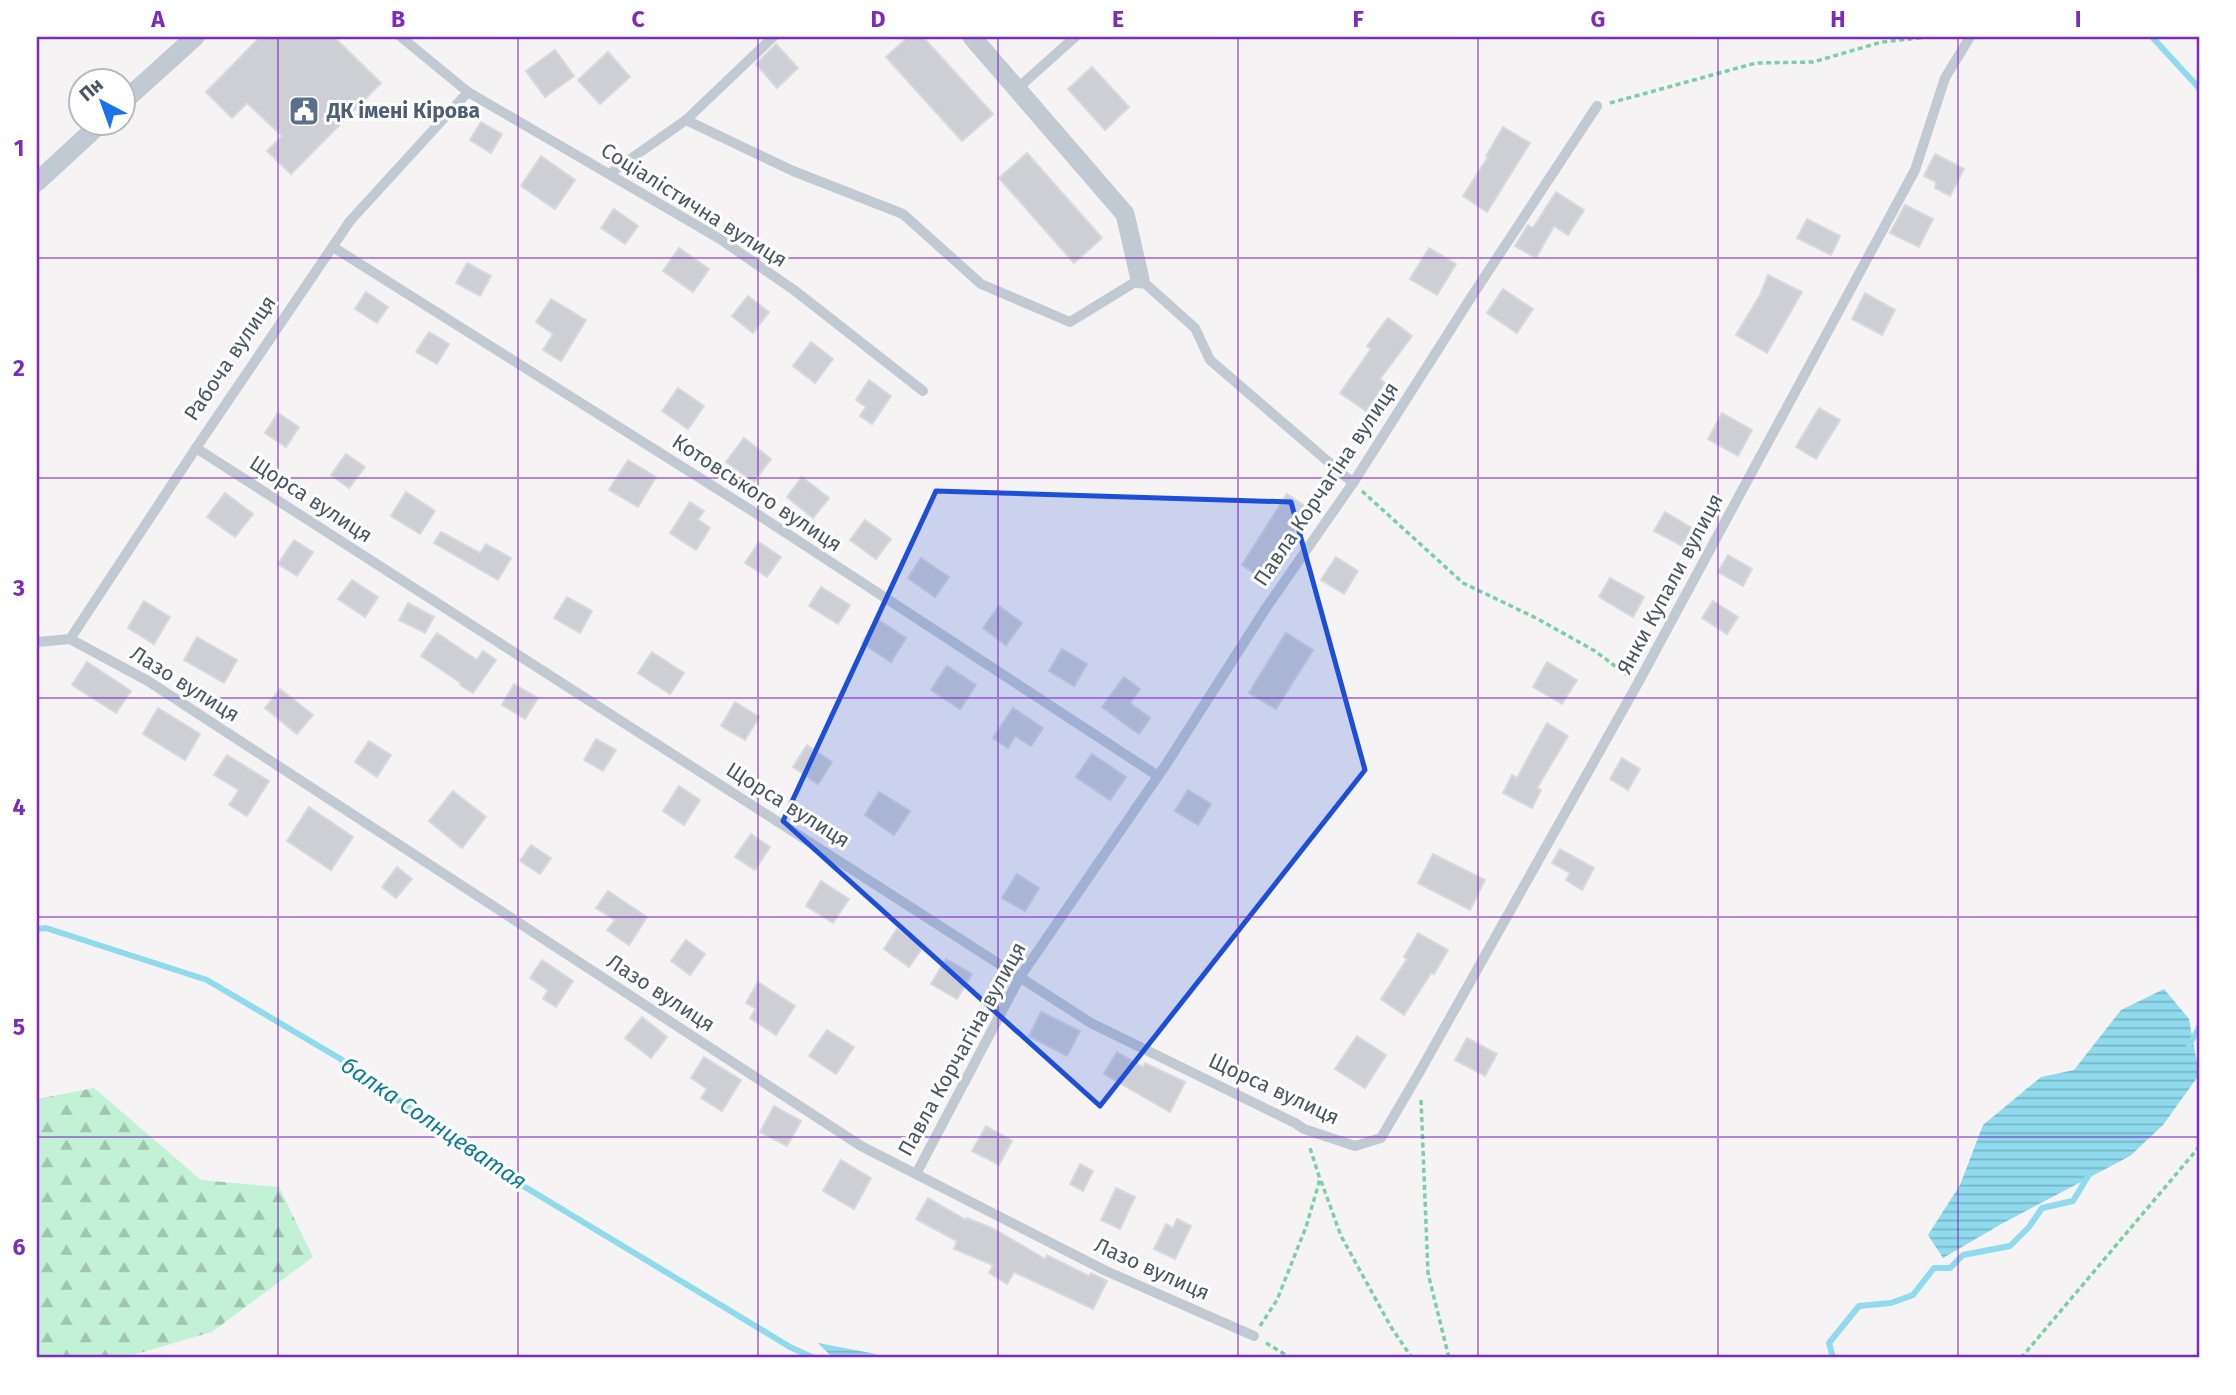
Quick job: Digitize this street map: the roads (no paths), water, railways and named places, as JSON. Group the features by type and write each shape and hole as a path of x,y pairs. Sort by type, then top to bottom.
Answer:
{"street":[{"path":"136,90 195,37"},
{"path":"972,37 1125,214 1140,279"},
{"path":"37,182 87,136"}],"lane":[{"name":"Соціалістична вулиця","path":"401,37 468,92 731,247 793,290 923,391"},
{"path":"610,174 687,120 773,37"},
{"path":"1018,88 1075,37"},
{"name":"Янки Купали вулиця","path":"1381,1138 1638,683 1914,170 1945,78 1970,37"},
{"name":"Рабоча вулиця","path":"70,639 350,221 468,92"},
{"name":"Павла Корчагіна вулиця","path":"916,1174 1020,977 1158,776 1266,608 1353,483 1597,106"},
{"path":"687,120 793,170 903,214 981,284 1070,322 1140,279 1195,328 1210,360 1353,483"},
{"name":"Котовського вулиця","path":"333,247 757,514 1158,776"},
{"name":"Щорса вулиця","path":"196,448 1091,1023 1304,1129 1355,1146 1381,1138"},
{"path":"37,642 70,639"},
{"name":"Лазо вулиця","path":"70,639 148,681 850,1139 1106,1271 1254,1336"}],"water":[{"path":"2164,989 2189,1019 2199,1075 2163,1125 2130,1156 1943,1258 1928,1235 1960,1185 1983,1125 2041,1077 2074,1070 2121,1010"},
{"path":"818,1343 871,1353 887,1358 833,1358"}],"waterway":[{"path":"2152,37 2199,88"},
{"name":"балка Солнцеватая","path":"37,929 46,928 207,980 339,1058 497,1170 790,1347 814,1358"},
{"path":"2189,1045 2199,1028"},
{"path":"1833,1358 1829,1343 1859,1306 1891,1303 1913,1295 1934,1268 1950,1268 1963,1255 2010,1246 2029,1227 2042,1208 2073,1201 2090,1173"}],"place":[{"name":"ДК імені Кірова","path":"304,111"}]}
